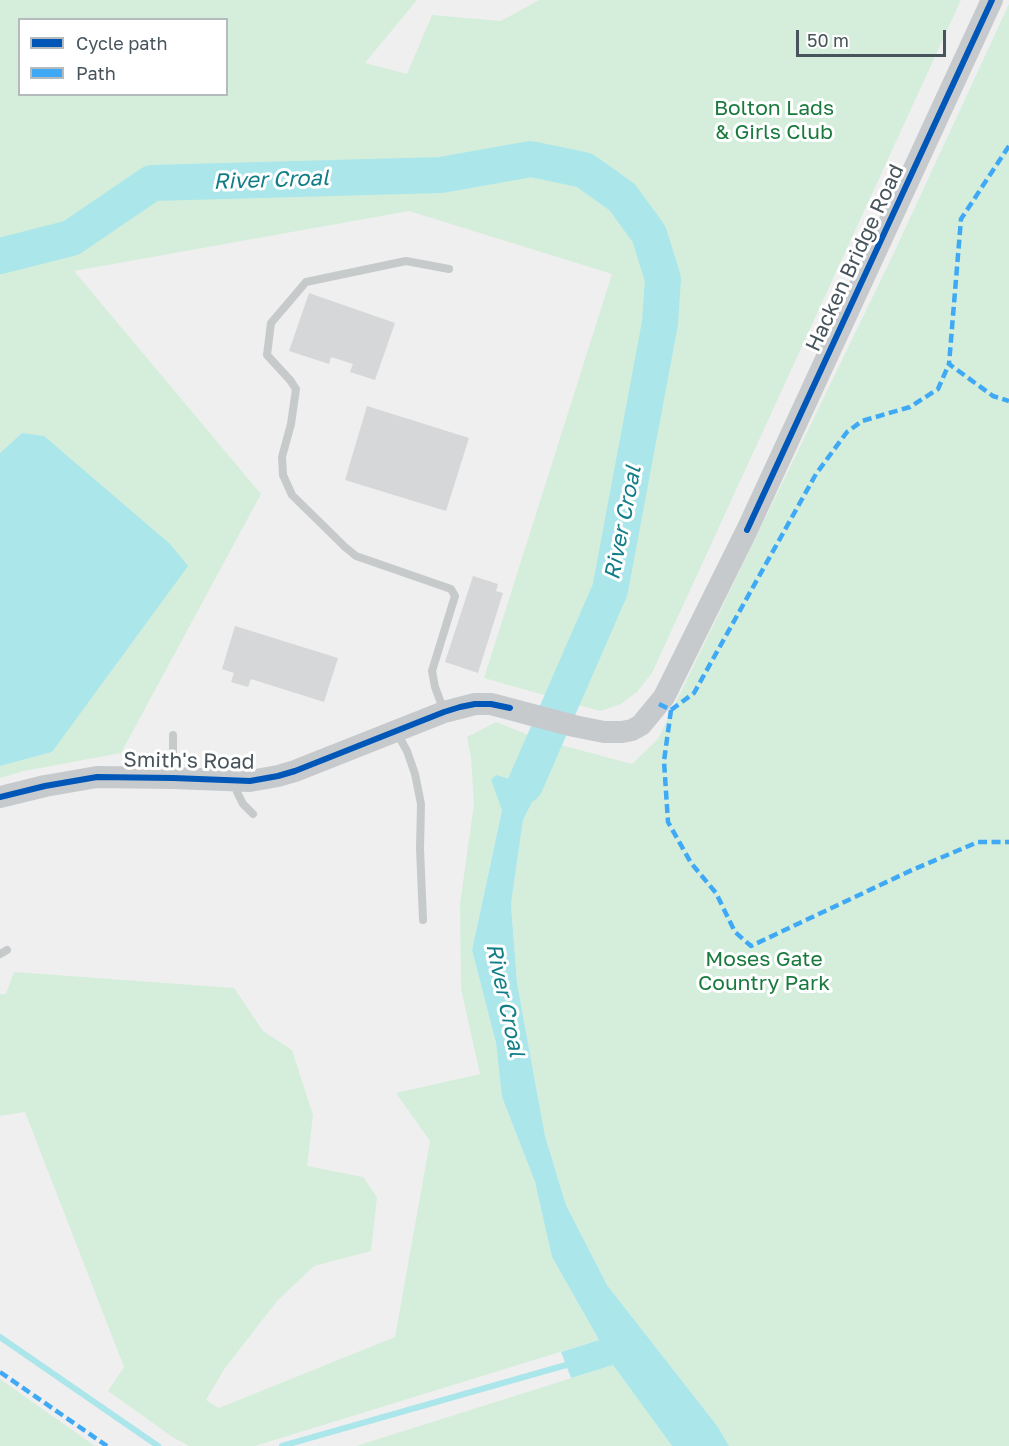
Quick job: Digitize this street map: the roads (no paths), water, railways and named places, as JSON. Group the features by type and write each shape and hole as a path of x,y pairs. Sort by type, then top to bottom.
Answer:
{"street":[{"name":"Hacken Bridge Road","path":"510,708 573,726 604,732 622,732 641,725 664,697 747,530 992,0"},
{"name":"Smith's Road","path":"0,797 97,777 249,781 278,776 444,712 475,704 491,704 510,708"}],"lane":[{"path":"444,712 432,671 455,596 451,589 356,556 292,495 283,475 282,457 291,424 296,389 267,355 271,323 306,282 406,261 448,269"},
{"path":"396,731 407,751 415,774 421,804 423,920"},
{"path":"173,735 173,778"},
{"path":"235,781 243,804 253,814"}],"water":[{"path":"22,433 44,436 170,544 188,566 52,752 0,766 0,453"},
{"path":"529,735 561,745 523,820 511,904 517,983 545,1136 566,1205 607,1285 718,1427 729,1446 672,1446 613,1365 571,1378 561,1352 599,1340 552,1257 535,1182 502,1097 496,1043 472,950 502,810 491,780 496,775 509,779"}],"waterway":[{"name":"River Croal","path":"0,256 71,238 152,183 441,175 531,159 584,170 622,197 649,234 663,279 660,323 610,590 525,785"},
{"path":"0,1337 158,1446"},
{"path":"282,1446 573,1363"}],"park label":[{"name":"Bolton Lads & Girls Club","path":"774,120"},
{"name":"Moses Gate Country Park","path":"764,971"}]}
